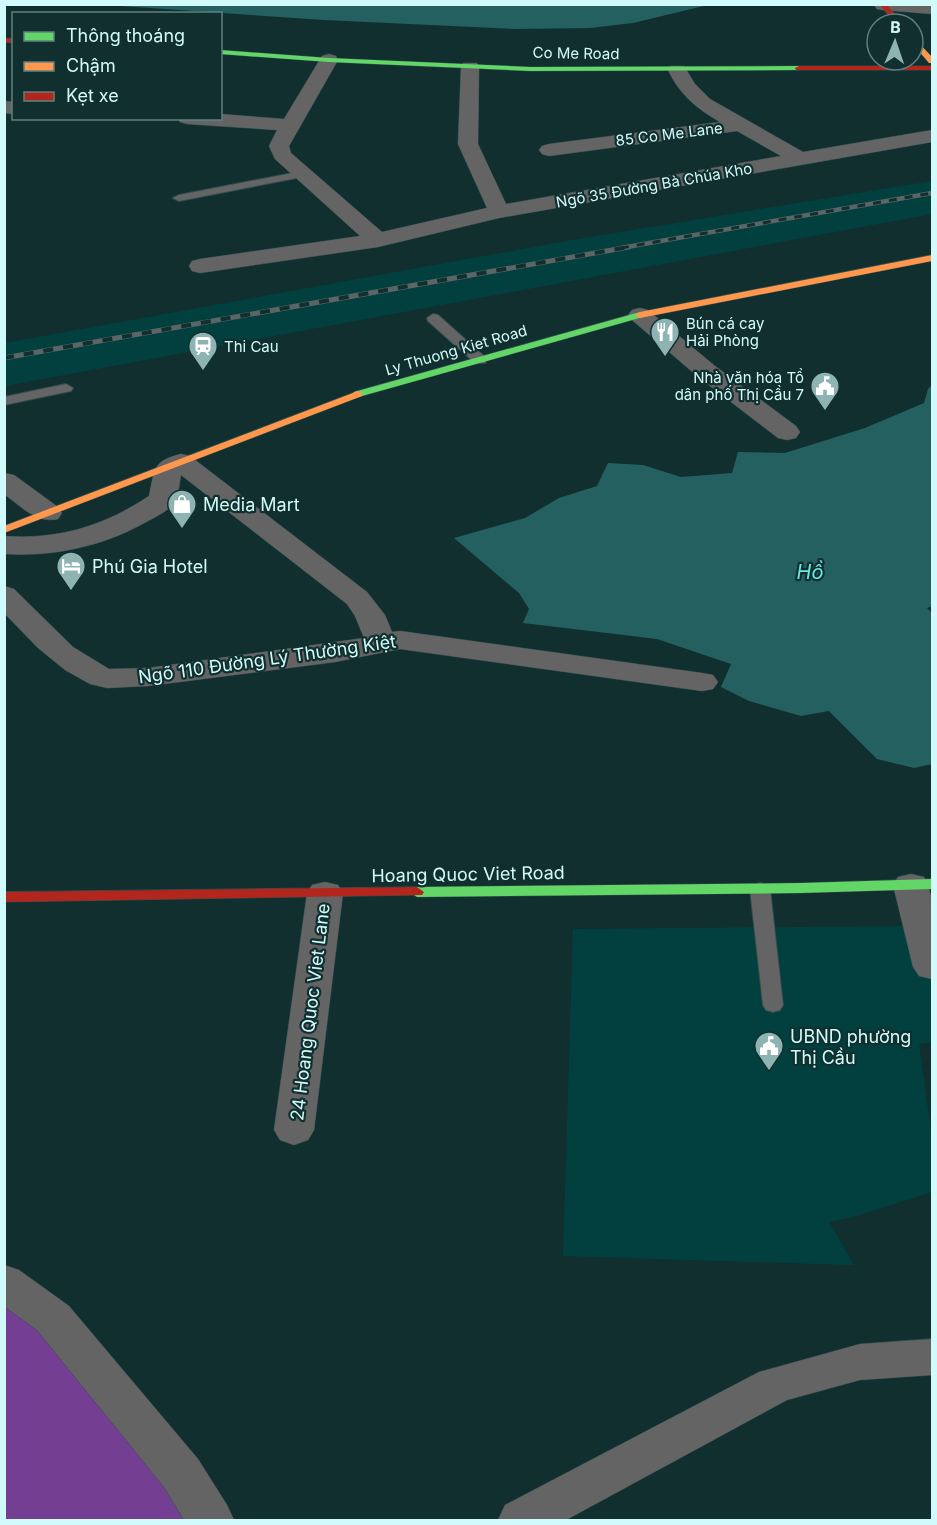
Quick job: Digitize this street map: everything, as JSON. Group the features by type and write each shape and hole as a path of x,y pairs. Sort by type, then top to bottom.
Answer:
{"main road":[{"name":"Co Me Road","path":"222,52 470,67 677,70 933,68"},
{"name":"Ly Thuong Kiet Road","path":"4,530 359,394 640,315 933,258"},
{"name":"Hoang Quoc Viet Road","path":"4,897 760,889 922,884"}],"street":[{"path":"883,5 933,9"},
{"path":"329,60 279,146 282,155 378,240"},
{"path":"470,67 468,144 499,212"},
{"name":"85 Co Me Lane","path":"677,70 682,82 703,103 740,125"},
{"path":"217,120 291,125"},
{"path":"740,125 800,159"},
{"name":"85 Co Me Lane","path":"549,150 740,125"},
{"name":"Ngõ 35 Đường Bà Chúa Kho","path":"200,266 378,240 499,212 933,136"},
{"path":"608,141 666,183"},
{"path":"640,315 706,371 787,432"},
{"path":"4,546 43,548 102,532 162,500 175,464 357,598 370,615 381,643"},
{"path":"4,481 48,513"},
{"name":"Ngõ 110 Đường Lý Thường Kiệt","path":"4,595 65,655 99,676 117,679 148,677 335,652 400,640 702,682"},
{"path":"922,884 933,967"},
{"name":"24 Hoang Quoc Viet Lane","path":"294,1130 325,893"},
{"path":"4,1282 53,1318 181,1473 210,1521"},
{"path":"522,1521 775,1385 860,1362 933,1357"}],"lane":[{"path":"179,198 303,174"},
{"path":"433,318 480,360"},
{"path":"4,401 66,388"},
{"path":"760,889 773,1005"}],"shaded area":[{"path":"932,181 932,214 5,386 5,343 572,240"},
{"path":"919,926 932,983 932,1042 919,1044 932,1139 932,1192 853,1217 829,1222 854,1265 563,1256 573,929"},
{"path":"4,1293 131,1433 197,1520 5,1520"}],"water":[{"path":"106,5 708,5 633,23 590,28 513,29"},
{"name":"Hồ","path":"932,385 932,606 927,608 932,613 932,764 914,768 877,759 829,711 801,716 749,701 721,687 731,664 657,639 523,623 529,609 519,593 454,538 525,518 559,498 597,486 608,463 643,465 681,477 732,473 738,452 785,453 865,428 924,403 928,389"}],"railway":[{"path":"621,248 932,193"},
{"path":"4,358 629,247"}],"traffic: fast":[{"path":"222,52 329,60 530,69 799,68"},
{"path":"358,394 640,315"},
{"path":"417,892 801,888 932,884"}],"traffic: slow":[{"path":"925,53 932,61"},
{"path":"640,315 932,258"},
{"path":"4,530 358,394"}],"traffic: jam":[{"path":"882,4 889,12"},
{"path":"4,40 12,41"},
{"path":"799,68 932,68"},
{"path":"4,897 417,892"}],"place":[{"name":"Bún cá cay Hải Phòng","path":"665,358"},
{"name":"Thi Cau","path":"203,372"},
{"name":"Nhà văn hóa Tổ dân phố Thị Cầu 7","path":"825,412"},
{"name":"Media Mart","path":"182,530"},
{"name":"Phú Gia Hotel","path":"71,592"},
{"name":"UBND phường Thị Cầu","path":"769,1072"}]}
